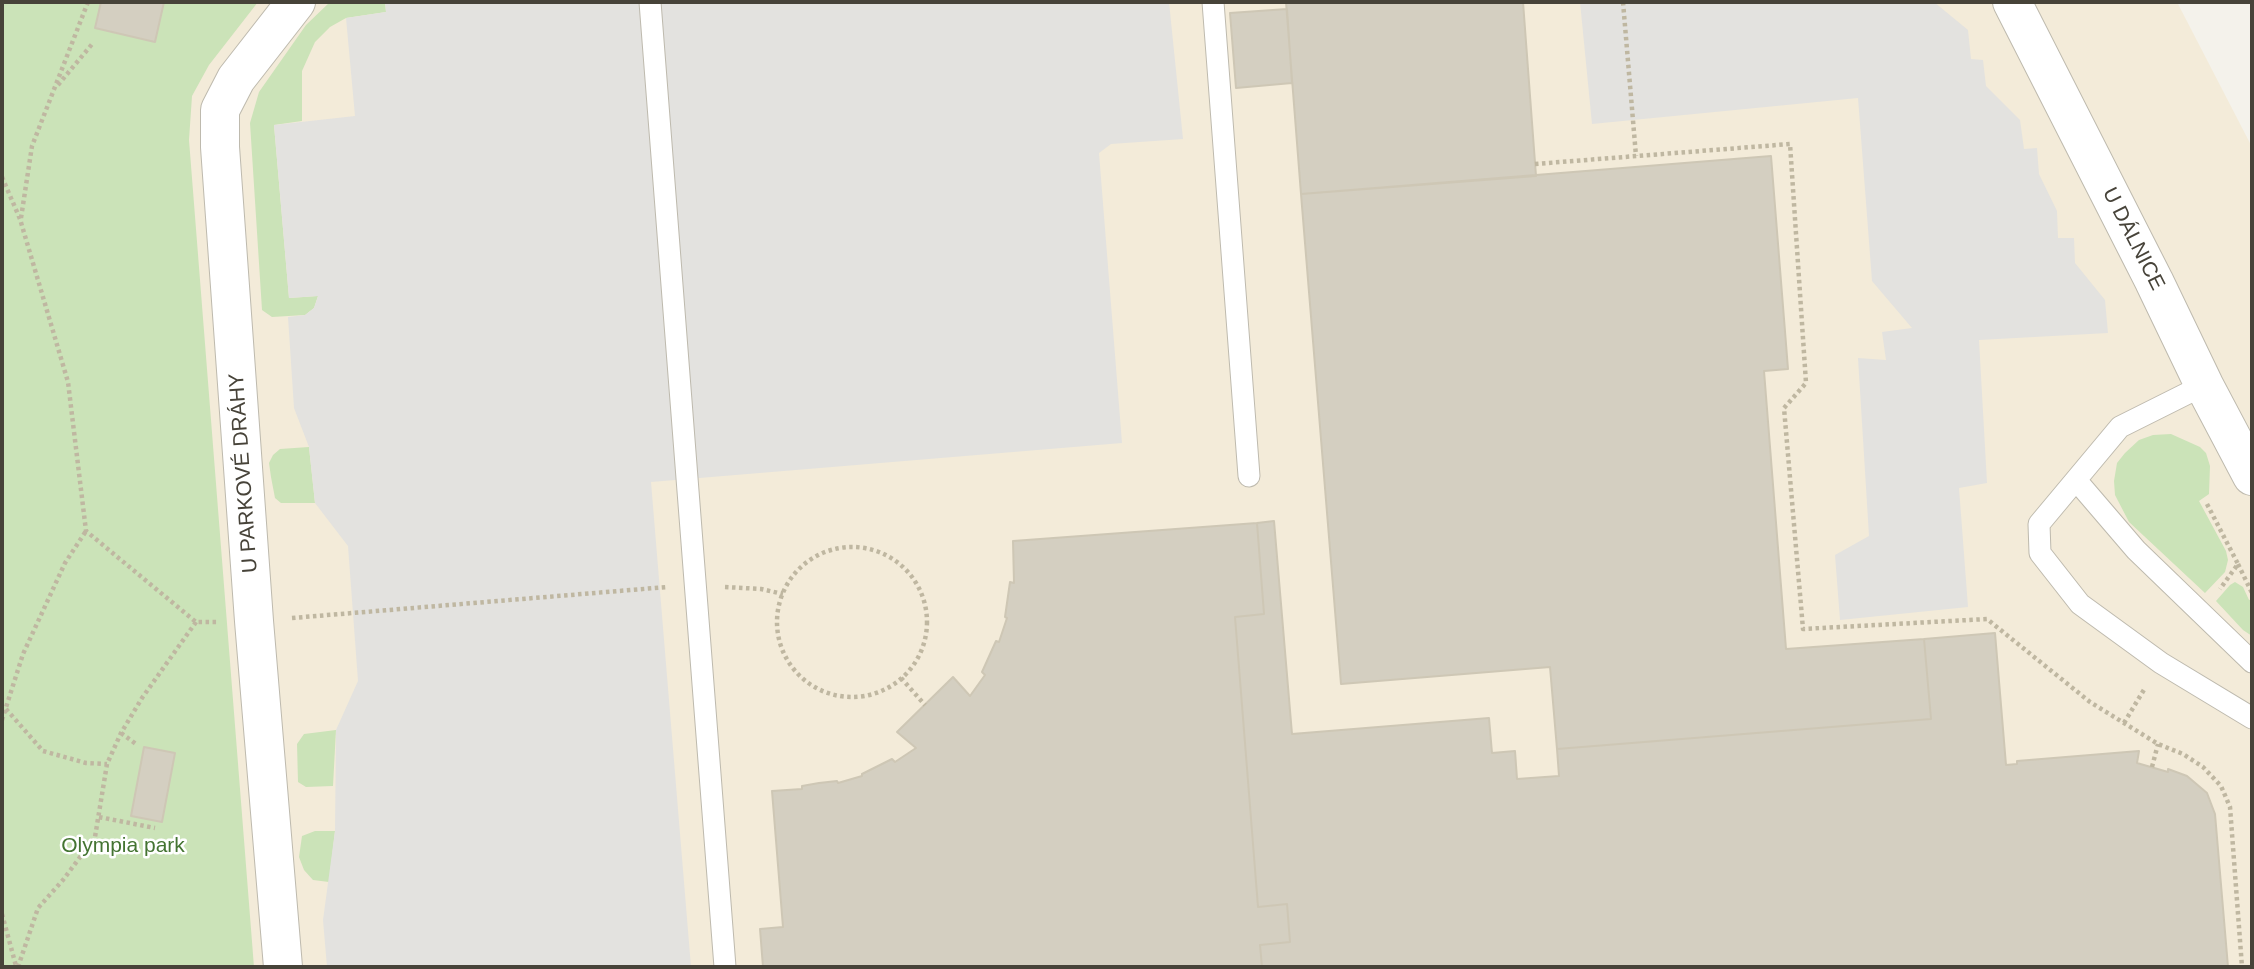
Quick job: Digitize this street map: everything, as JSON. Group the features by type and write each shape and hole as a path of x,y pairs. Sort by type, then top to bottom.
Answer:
{"street":[{"name":"U PARKOVÉ DRÁHY","path":"283,967 220,160 220,110 236,79 296,2"},
{"name":"U DÁLNICE","path":"2012,2 2252,476"}],"lane":[{"path":"650,2 725,967"},
{"path":"1213,2 1249,476"},
{"path":"2204,385 2120,427 2039,524 2040,553 2080,604 2161,663 2252,718"},
{"path":"2077,480 2136,550 2252,662"}],"path":[{"path":"20,219 32,146 88,2"},
{"path":"1623,2 1636,156"},
{"path":"55,88 93,43"},
{"path":"1535,164 1790,144 1806,383 1784,408 1802,629 1987,620 2090,702 2158,744 2183,754 2203,767 2221,786 2230,807 2242,967"},
{"path":"2,177 20,219 68,382 86,531 65,563 29,643 2,720"},
{"path":"86,531 196,622 254,621 696,585 761,589 783,594"},
{"path":"862,548 886,555 906,569 920,589 927,613 927,625 918,660 901,678 881,692 857,698 831,695 809,684 791,666 780,643 777,619 783,594 795,573 814,557 837,549 862,548"},
{"path":"2238,565 2252,593"},
{"path":"17,967 38,908 64,880 95,837 107,764 121,733 142,698 196,622"},
{"path":"901,678 925,705"},
{"path":"6,708 43,751 86,763 107,764"},
{"path":"121,733 136,744"},
{"path":"2152,767 2158,744"},
{"path":"99,817 155,828"},
{"path":"2,914 17,967"}],"shaded area":[{"path":"2,2 2177,2 2252,147 2252,967 2,967"},
{"path":"385,2 1169,2 1183,139 1111,144 1099,153 1122,443 651,482 691,967 327,967 323,920 335,831 336,730 358,681 348,546 315,503 309,447 294,408 288,317 305,315 314,308 318,296 289,298 274,125 355,116 346,18 386,12"},
{"path":"1580,2 1934,2 1968,30 1971,59 1983,60 1986,86 2020,120 2024,149 2037,148 2039,174 2057,211 2058,238 2074,238 2075,263 2105,300 2108,333 1979,340 1987,483 1959,488 1968,607 1840,620 1835,555 1869,536 1858,358 1886,360 1882,332 1912,328 1872,281 1858,98 1592,124"}],"green space":[{"name":"Olympia park","path":"2,2 258,2 209,65 192,96 189,140 254,967 2,967"},
{"path":"330,2 385,2 386,12 346,18 330,27 315,42 302,71 302,121 274,125 289,298 318,296 314,308 305,315 272,317 262,310 250,123 259,92 306,25"},
{"path":"2171,434 2200,447 2206,453 2210,466 2209,494 2199,501 2226,551 2228,560 2225,572 2205,593 2129,522 2115,495 2117,463 2125,453 2139,440 2153,435"},
{"path":"309,447 315,503 281,503 275,498 269,463 273,455 280,449"},
{"path":"2235,582 2243,587 2249,600 2252,599 2252,636 2216,601"},
{"path":"336,730 333,786 306,787 298,782 297,744 304,734"},
{"path":"315,831 335,831 329,882 313,880 304,870 299,857 302,836"}],"building":[{"path":"101,2 164,2 155,42 95,28"},
{"path":"1286,2 1523,2 1536,176 1301,194"},
{"path":"1287,9 1292,83 1236,88 1230,13"},
{"path":"1771,156 1788,369 1764,371 1786,649 1924,639 1931,719 1557,749 1550,667 1341,684 1301,194"},
{"path":"1274,521 1292,734 1489,718 1492,753 1515,751 1517,779 1559,776 1557,749 1931,719 1924,639 1995,633 2006,765 2017,764 2017,761 2139,751 2137,763 2187,776 2207,793 2215,814 2228,967 1262,967 1260,945 1290,942 1287,904 1258,907 1235,617 1264,614 1257,523"},
{"path":"1257,523 1264,614 1235,617 1258,907 1287,904 1290,942 1260,945 1262,967 763,967 760,929 783,927 772,791 802,789 802,786 819,783 838,783 862,776 892,759 895,762 916,748 897,732 953,677 970,696 985,675 982,672 996,641 999,642 1007,618 1010,582 1014,583 1013,541"},
{"path":"144,747 175,753 162,822 131,816"}]}
